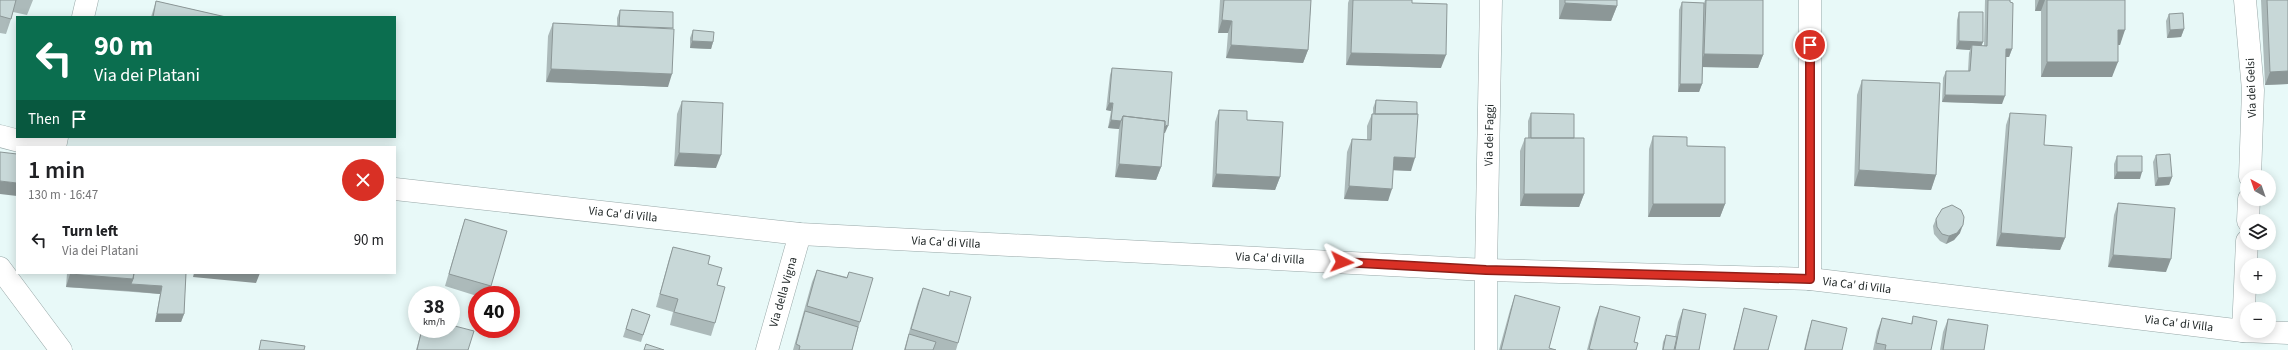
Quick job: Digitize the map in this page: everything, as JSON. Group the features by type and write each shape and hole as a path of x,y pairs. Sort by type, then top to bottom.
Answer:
{"street":[{"path":"83,16 87,0"},
{"name":"Via dei Faggi","path":"1486,350 1491,0"},
{"path":"1810,0 1810,279"},
{"name":"Via dei Gelsi","path":"2245,0 2253,90 2250,170"},
{"path":"0,136 38,146"},
{"name":"Via Ca' di Villa","path":"396,189 800,234 1486,270 1810,279 2240,331"},
{"name":"Via della Vigna","path":"767,350 800,234"},
{"path":"2244,302 2247,250"},
{"path":"0,268 61,350"},
{"name":"Via Ca' di Villa","path":"2276,332 2288,333"}],"building":[{"path":"0,0 16,0 11,19 0,16"},
{"path":"1224,0 1311,0 1308,50 1231,45 1232,21 1222,20"},
{"path":"1353,0 1412,0 1412,3 1447,4 1446,55 1351,53"},
{"path":"1565,0 1617,0 1617,6 1565,3"},
{"path":"1706,0 1763,0 1763,55 1704,54"},
{"path":"1988,0 2010,0 2010,2 2013,3 2012,49 2006,49 2005,96 1945,95 1946,71 1970,71 1972,45 1987,46"},
{"path":"2047,0 2125,0 2125,30 2118,30 2118,62 2047,62"},
{"path":"2267,0 2288,0 2288,71 2270,72"},
{"path":"156,1 222,16 153,16"},
{"path":"1682,2 1704,3 1702,84 1680,84"},
{"path":"620,10 673,12 673,28 619,26"},
{"path":"1959,12 1983,12 1983,42 1959,41"},
{"path":"2183,13 2184,29 2170,30 2169,14"},
{"path":"553,23 674,29 672,74 551,69"},
{"path":"693,30 714,32 713,42 692,41"},
{"path":"1112,68 1172,72 1168,126 1165,125 1165,121 1123,116 1121,121 1111,120 1113,103 1109,103"},
{"path":"1862,80 1940,83 1936,175 1859,170"},
{"path":"1376,100 1417,102 1417,114 1375,114"},
{"path":"682,101 723,103 721,155 679,153"},
{"path":"1219,110 1247,111 1247,120 1283,122 1280,177 1216,174"},
{"path":"1531,113 1574,114 1574,138 1531,138"},
{"path":"2010,113 2046,115 2044,145 2072,147 2065,238 2001,233"},
{"path":"1372,114 1418,114 1415,158 1394,157 1392,189 1349,186 1352,139 1371,140"},
{"path":"1123,116 1165,121 1161,167 1119,164"},
{"path":"1653,136 1687,137 1687,146 1725,147 1725,204 1653,204"},
{"path":"1525,138 1584,138 1584,194 1524,194"},
{"path":"0,152 16,154 16,183 0,181"},
{"path":"2170,154 2172,177 2158,178 2156,155"},
{"path":"2117,156 2142,156 2142,172 2117,172"},
{"path":"2118,203 2175,208 2171,259 2113,255"},
{"path":"1952,205 1961,210 1964,217 1963,225 1957,233 1949,236 1942,234 1937,227 1936,219 1942,209"},
{"path":"465,219 507,231 491,286 449,274"},
{"path":"673,247 710,256 708,264 722,268 717,285 725,287 715,323 674,312 678,299 660,294"},
{"path":"817,270 847,278 849,272 873,278 860,322 807,306"},
{"path":"70,274 134,274 133,279"},
{"path":"134,274 186,274 184,314 157,314 162,286 131,284"},
{"path":"923,288 949,296 950,291 971,297 958,343 911,329"},
{"path":"1515,295 1560,307 1549,348 1556,350 1501,350"},
{"path":"1600,306 1640,317 1634,342 1638,343 1636,350 1589,349"},
{"path":"1744,308 1777,316 1768,350 1734,350"},
{"path":"632,309 650,315 643,335 626,329"},
{"path":"1683,309 1706,314 1699,350 1675,350"},
{"path":"805,311 858,327 852,350 799,350 800,346 796,344"},
{"path":"1913,316 1937,321 1931,350 1885,350 1886,345 1876,343 1882,318 1912,324"},
{"path":"1948,319 1988,325 1984,350 1943,350"},
{"path":"1812,320 1847,328 1842,350 1805,350"},
{"path":"460,327 468,329 468,338 472,338 468,350 417,350 420,338 460,338"},
{"path":"909,334 936,342 933,350 905,350"},
{"path":"1666,335 1677,337 1674,350 1663,350"},
{"path":"261,340 305,346 304,350 259,350"},
{"path":"646,344 664,350 644,350"}],"route":[{"path":"1342,262 1486,270 1810,279 1810,45"}]}
